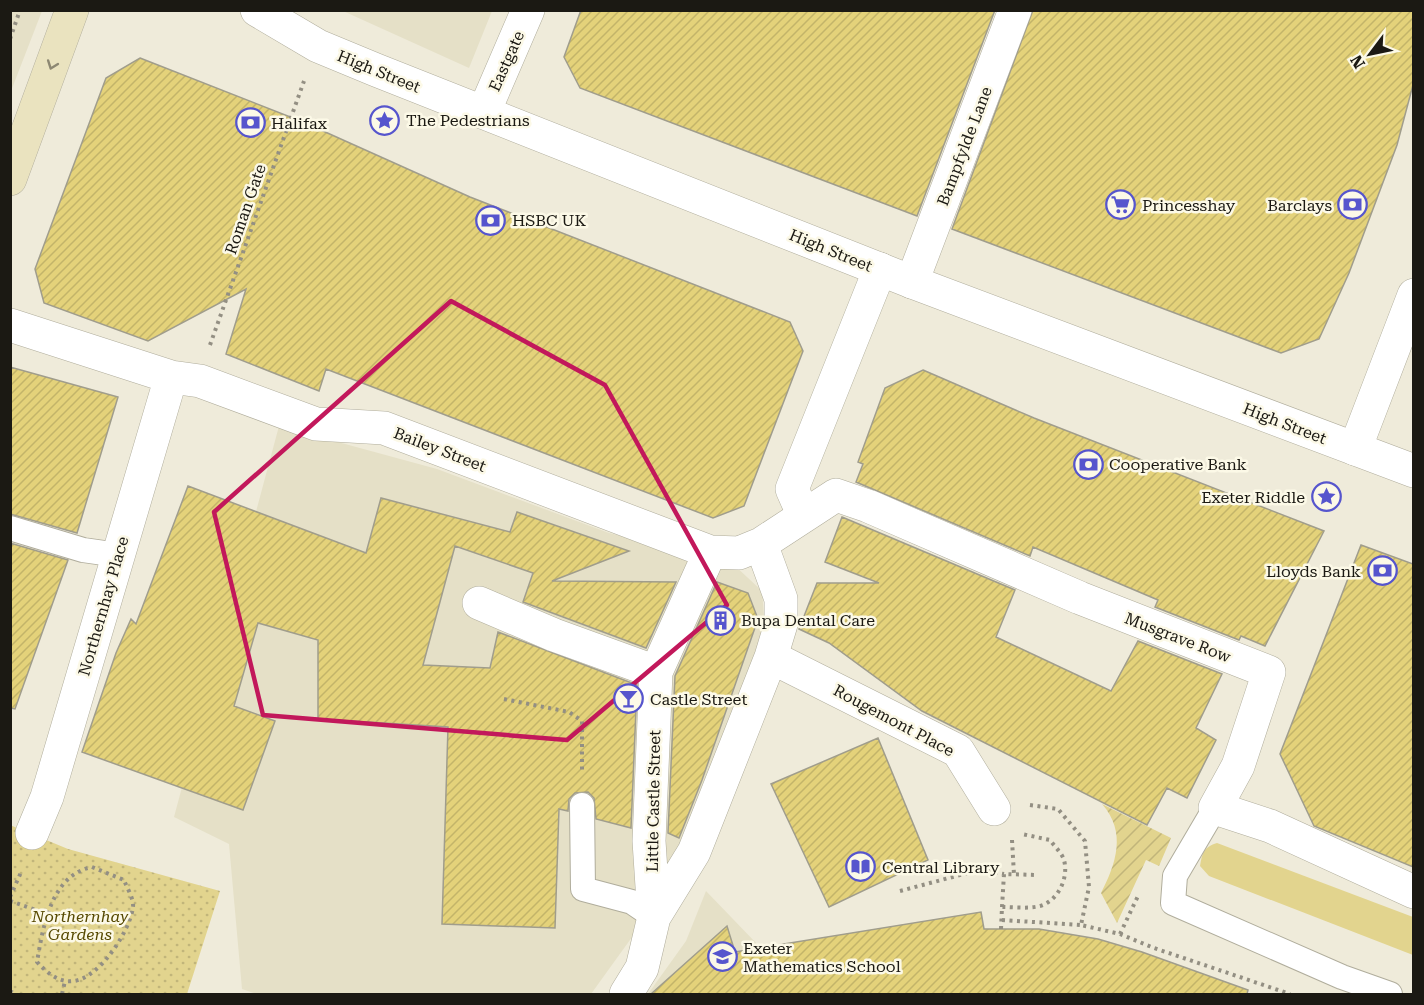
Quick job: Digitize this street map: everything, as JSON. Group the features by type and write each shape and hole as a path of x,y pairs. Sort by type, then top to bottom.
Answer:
{"main road":[{"path":"10,178 72,10"}],"street":[{"name":"High Street","path":"257,10 318,46 912,282 1413,471"},
{"name":"Eastgate","path":"484,112 528,10"},
{"name":"Bampfylde Lane","path":"912,282 1015,10"},
{"path":"803,514 792,489 880,269"},
{"path":"1355,449 1413,295"},
{"name":"Bailey Street","path":"10,325 186,379 316,424 384,428 710,552 739,553 761,544"},
{"name":"Northernhay Place","path":"32,833 47,797 118,555 186,379"},
{"name":"Musgrave Row","path":"761,544 803,514 836,495 1080,598 1269,672 1238,766 1215,807"},
{"path":"626,994 642,968 654,917 694,852 771,657 781,624 781,598 761,544"},
{"name":"Little Castle Street","path":"654,917 649,841 656,672 710,552"},
{"path":"479,603 554,635 656,672"},
{"name":"Rougemont Place","path":"771,657 958,751 1008,810"},
{"path":"1215,807 1270,826 1413,892"}],"lane":[{"path":"10,528 83,550 118,555"},
{"path":"582,805 583,889 632,902 654,917"},
{"path":"1215,807 1175,876 1173,903 1342,977 1390,994"}],"path":[{"path":"10,39 20,10"},
{"name":"Roman Gate","path":"186,379 204,362 290,117 318,46"},
{"path":"504,699 569,712 582,720 582,805"},
{"path":"1008,810 1029,805 1058,809 1085,842 1089,886 1082,925"},
{"path":"1002,907 1038,906 1048,902 1059,891 1065,878 1064,859 1050,840 1019,834"},
{"path":"1013,841 1014,875"},
{"path":"92,867 124,880 133,905 126,932 111,954 76,981 65,981 47,973 37,962 46,914 75,870 92,867"},
{"path":"900,891 979,870 1014,875 1036,875"},
{"path":"1001,929 1004,874"},
{"path":"10,901 46,914"},
{"path":"1120,934 1132,908"},
{"path":"1002,920 1082,925 1120,934 1154,948 1290,994"},
{"path":"62,994 65,981"},
{"path":"10,991 15,994"}],"highlighted area":[{"path":"451,301 605,385 727,605 567,740 263,715 214,512"}],"shaded area":[{"path":"10,11 42,11 11,91"},
{"path":"343,11 492,11 469,68"},
{"path":"279,426 437,469 609,533 732,563 762,591 765,628 684,841 653,908 591,994 257,994 242,989 229,844 174,817"},
{"name":"Exeter Mathematics School","path":"706,891 785,973 791,994 648,994 686,941"}],"green space":[{"path":"1102,804 1171,838 1159,866 1146,860 1117,923 1101,893 1111,871 1117,837 1110,815"},
{"name":"Northernhay Gardens","path":"10,825 68,849 220,891 187,994 11,994"},
{"path":"1217,843 1413,917 1413,955 1209,876 1200,866 1202,857 1206,849"}],"building":[{"path":"581,10 995,10 917,216 580,88 564,57"},
{"name":"Princesshay","path":"1033,10 1413,10 1413,85 1397,145 1349,273 1319,339 1281,353 952,229"},
{"path":"140,58 303,122 470,197 790,322 803,351 744,506 713,518 326,369 319,391 226,354 246,289 148,341 44,303 35,269 106,78"},
{"path":"10,367 118,397 77,533 10,514"},
{"path":"923,370 1034,418 1324,531 1265,646 1241,636 1239,640 1155,607 1158,600 1033,547 1030,556 856,482 863,464 858,462 885,388"},
{"path":"188,486 366,553 381,498 510,532 517,512 629,551 552,581 676,582 646,648 523,602 533,573 455,546 423,665 490,668 498,632 637,685 631,828 596,819 594,798 588,792 575,793 569,799 568,811 559,809 555,928 442,924 448,727 318,719 318,640 258,623 234,706 275,721 243,810 82,752 116,653 131,619 136,624"},
{"path":"842,517 1015,590 996,637 1111,691 1138,641 1222,674 1196,728 1216,740 1187,798 1167,788 1147,825 922,711 829,643 799,629 817,583 879,583 825,562"},
{"path":"10,543 68,560 15,709 10,708"},
{"path":"1361,545 1413,564 1413,867 1314,826 1280,754"},
{"path":"717,582 748,593 758,619 702,780 679,838 668,833 675,676"},
{"path":"878,738 928,860 829,907 771,784"},
{"path":"981,912 984,929 1039,929 1098,939 1142,952 1248,990 1247,994 651,994 727,926 735,952"}],"place":[{"name":"The Pedestrians","path":"385,120"},
{"name":"Halifax","path":"250,123"},
{"name":"Princesshay","path":"1121,205"},
{"name":"Barclays","path":"1353,205"},
{"name":"HSBC UK","path":"491,220"},
{"name":"Cooperative Bank","path":"1088,464"},
{"name":"Exeter Riddle","path":"1326,497"},
{"name":"Lloyds Bank","path":"1382,571"},
{"name":"Bupa Dental Care","path":"720,620"},
{"name":"Castle Street","path":"629,699"},
{"name":"Central Library","path":"861,867"},
{"name":"Exeter Mathematics School","path":"722,957"}]}
